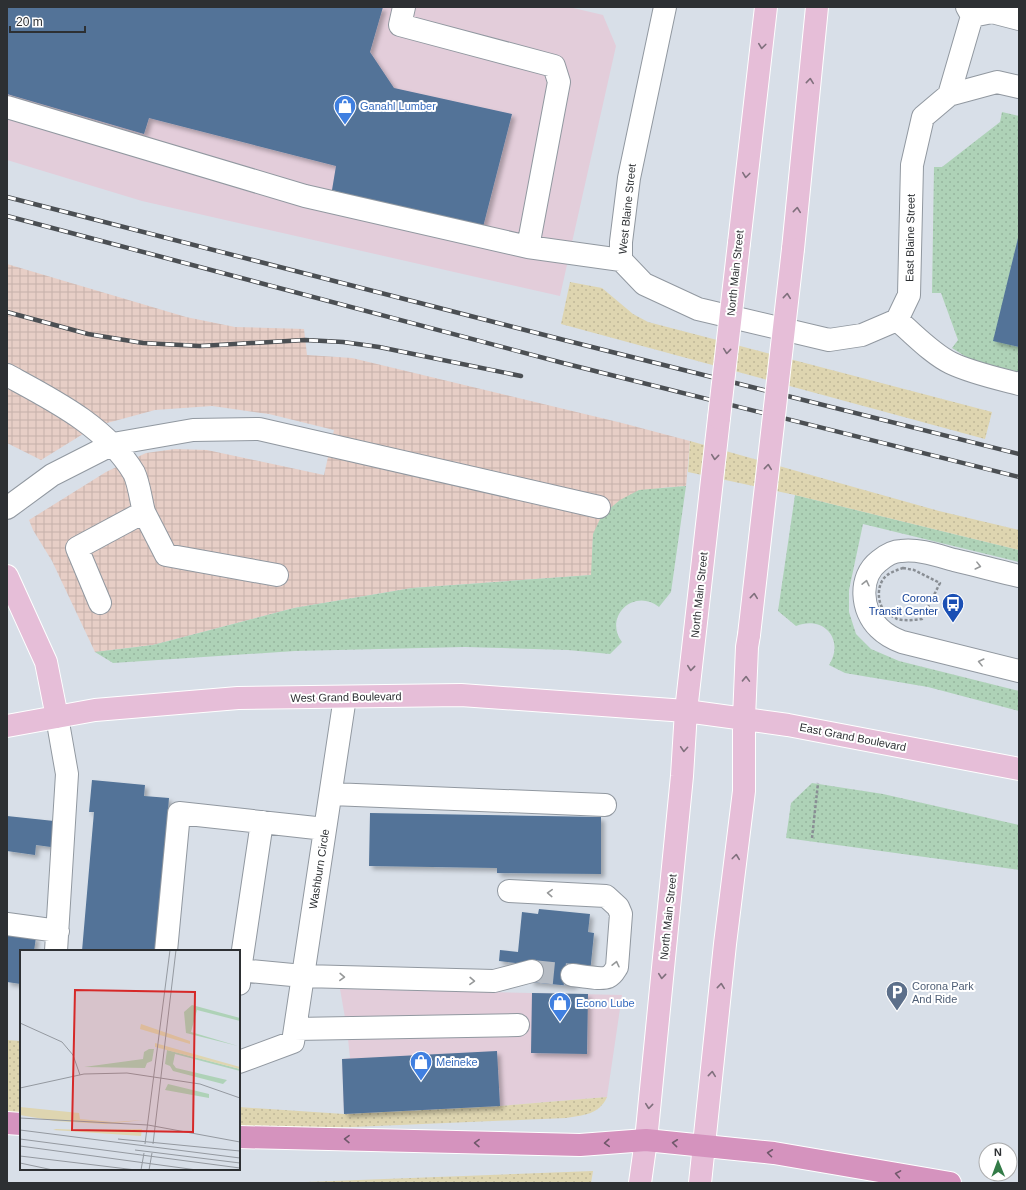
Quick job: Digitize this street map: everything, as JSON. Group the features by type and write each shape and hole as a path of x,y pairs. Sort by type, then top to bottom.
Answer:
{"highway":[{"path":"7,1123 20,1124"},
{"path":"240,1137 580,1145 646,1140 774,1153 950,1183"}],"main road":[{"name":"North Main Street","path":"640,1183 646,1140 682,776 686,711 766,7"},
{"path":"700,1183 744,791 744,718 747,647 793,249 817,7"},
{"path":"7,576 46,662 57,717"},
{"name":"West Grand Boulevard","path":"7,726 95,710 238,698 461,695 686,711"},
{"name":"East Grand Boulevard","path":"686,711 788,725 1019,769"}],"street":[{"path":"404,7 400,25 554,66 559,82 528,247"},
{"name":"West Blaine Street","path":"665,7 629,178 621,242 621,260 644,284 698,309 829,340 862,335 897,320"},
{"path":"949,95 969,11 992,12 1019,19"},
{"name":"East Blaine Street","path":"897,320 909,295 912,165 923,117 949,95 997,82 1019,87"},
{"path":"7,107 305,196 528,247 621,260"},
{"path":"897,320 929,348 950,362 972,372 1019,384"},
{"path":"7,375 79,417 113,444 134,474 144,512 166,555 277,575"},
{"path":"7,508 52,474 113,444 193,430 259,429 599,506"},
{"path":"100,603 77,548 144,512"},
{"path":"1019,576 918,550 898,551 886,555 874,564 868,574 864,586 865,602 871,617 878,628 889,636 902,642 1019,671"},
{"name":"Washburn Circle","path":"294,1036 345,697"},
{"path":"7,924 57,941 68,774 57,717"},
{"path":"331,794 605,805"},
{"path":"166,950 179,813 326,829"},
{"path":"240,968 262,822"},
{"path":"509,891 606,896 618,907 621,914 617,967 613,973 608,977 599,978 572,975"},
{"path":"240,975 494,981 532,971"},
{"path":"240,1062 294,1036 518,1025"}],"path":[{"path":"903,568 914,570 940,583 931,601 922,619 899,619 887,614 881,605 879,595 880,585 885,576 894,571 903,568"},
{"path":"812,838 818,784"}],"shaded area":[{"path":"7,7 569,7 603,15 616,46 560,296 142,201 7,160"},
{"path":"7,264 186,317 235,327 304,329 307,355 352,358 622,423 690,441 686,486 660,488 593,534 592,575 412,588 294,608 153,645 95,652 52,561 33,530 29,520 106,472 146,453 175,449 207,450 324,475 334,430 269,414 212,406 155,410 96,426 41,460 7,443"},
{"path":"340,989 622,995 607,1097 500,1106 344,1114 342,1059 350,1058"}],"green space":[{"path":"1002,112 1019,116 1019,235 994,340 1019,347 1019,372 971,360 952,348 958,340 941,293 932,293 934,167 942,167 1000,122"},
{"path":"686,486 671,592 659,607 649,602 640,601 631,603 624,608 616,623 617,632 622,642 610,654 568,650 465,647 295,651 113,663 95,652 153,645 294,608 412,588 591,575 593,534 602,515 620,500 639,490"},
{"path":"795,495 1019,550 1019,562 863,524 849,590 849,612 856,634 871,649 899,661 1019,691 1019,711 928,687 845,673 829,665 835,647 829,632 823,627 815,624 806,623 796,626 778,611"},
{"path":"812,783 883,794 1019,825 1019,870 786,838 791,803"}],"sand":[{"path":"570,282 602,288 633,314 648,322 992,412 985,439 561,324"},
{"path":"690,441 939,511 1019,530 1019,550 795,495 688,472"},
{"path":"7,1040 20,1041 20,1122 7,1121"},
{"path":"607,1097 604,1103 595,1111 584,1115 566,1118 283,1130 240,1129 240,1107 344,1114 500,1106"},
{"path":"593,1171 591,1183 279,1183"}],"building":[{"name":"Ganahl Lumber","path":"7,7 383,7 370,52 394,88 512,114 482,231 332,190 336,166 149,118 144,134 7,94"},
{"path":"1019,238 1019,347 993,341"},
{"path":"92,780 145,785 144,796 169,798 156,950 82,950 94,812 89,812"},
{"path":"370,813 601,817 601,874 497,873 497,868 369,866"},
{"path":"7,816 54,821 51,847 36,845 35,855 7,851"},
{"path":"539,909 590,914 588,932 594,933 590,973 571,986 530,982 532,965 499,961 500,950 518,952 522,912 538,914"},
{"path":"7,932 36,937 34,950 20,950 20,984 7,982"},
{"name":"Econo Lube","path":"532,993 588,994 587,1054 531,1053"},
{"name":"Meineke","path":"497,1051 500,1106 344,1114 342,1059"}],"tunnel":[{"path":"532,971 572,975"}],"railway":[{"path":"7,197 568,341 1019,454"},
{"path":"7,216 563,363 1019,477"},
{"path":"7,312 88,334 143,343 200,346 305,340 343,342 379,347 521,376"}],"place":[{"name":"Ganahl Lumber","path":"345,126"},
{"name":"Corona Transit Center","path":"953,624"},
{"name":"Corona Park And Ride","path":"897,1012"},
{"name":"Econo Lube","path":"560,1022"},
{"name":"Meineke","path":"421,1082"}]}
